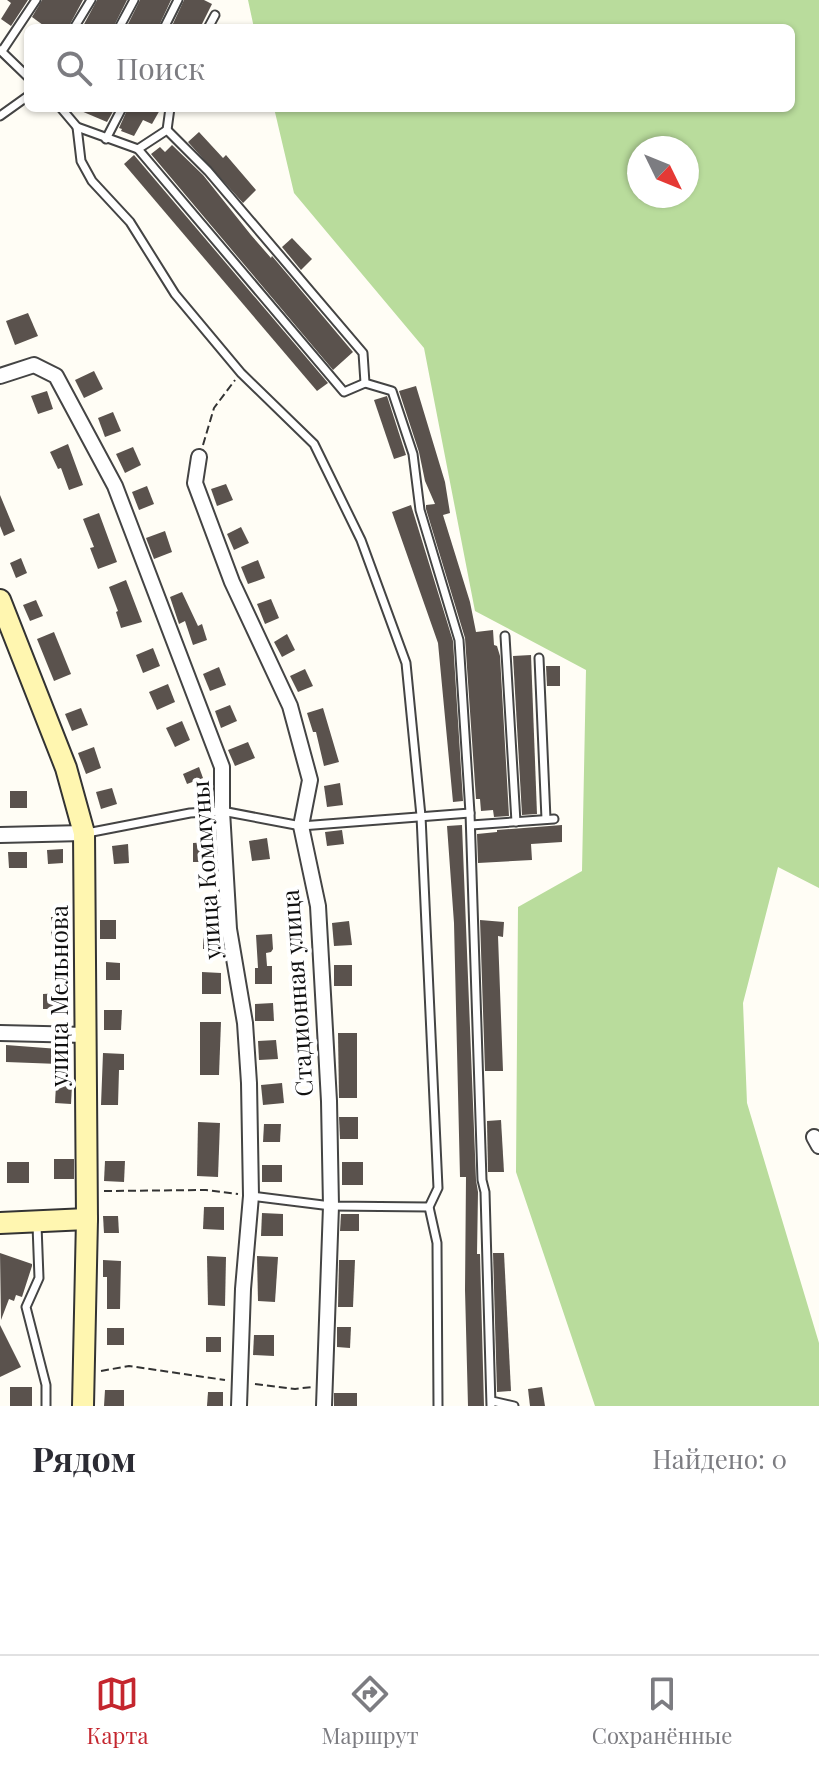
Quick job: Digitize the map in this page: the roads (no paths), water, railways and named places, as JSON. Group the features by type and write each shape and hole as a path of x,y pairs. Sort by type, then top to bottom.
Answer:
{"main road":[{"name":"улица Мельнова","path":"0,600 66,768 84,833 87,1219 83,1406"},
{"path":"0,1223 87,1219"}],"street":[{"name":"улица Коммуны","path":"0,376 34,365 56,376 115,486 222,767 229,929 245,1023 251,1196 243,1289 239,1406"},
{"name":"Стадионная улица","path":"199,457 195,483 232,582 290,706 310,780 301,826 318,906 329,1101 331,1206 324,1406"},
{"path":"0,835 84,833"},
{"path":"0,1033 86,1035"}],"lane":[{"path":"24,73 1,50 36,0"},
{"path":"76,24 91,0"},
{"path":"121,24 134,0"},
{"path":"166,24 178,0"},
{"path":"210,24 215,15"},
{"path":"0,116 24,99"},
{"path":"66,112 77,127 81,161 92,181 130,222 175,294 241,373 314,444 361,540 406,663 421,816 438,1188 429,1207 437,1243 438,1406"},
{"path":"106,139 120,112"},
{"path":"138,149 167,130 169,112"},
{"path":"77,127 138,149 344,392 365,383 392,391 413,454 420,510 459,640 471,825 491,1403 514,1406"},
{"path":"167,130 208,171 363,353 365,383"},
{"path":"505,636 516,822"},
{"path":"471,825 550,819 539,658"},
{"path":"84,833 190,813 222,811 301,826 470,813"},
{"path":"251,1196 331,1206 429,1207"},
{"path":"37,1223 39,1278 26,1307 46,1385 46,1406"}]}
